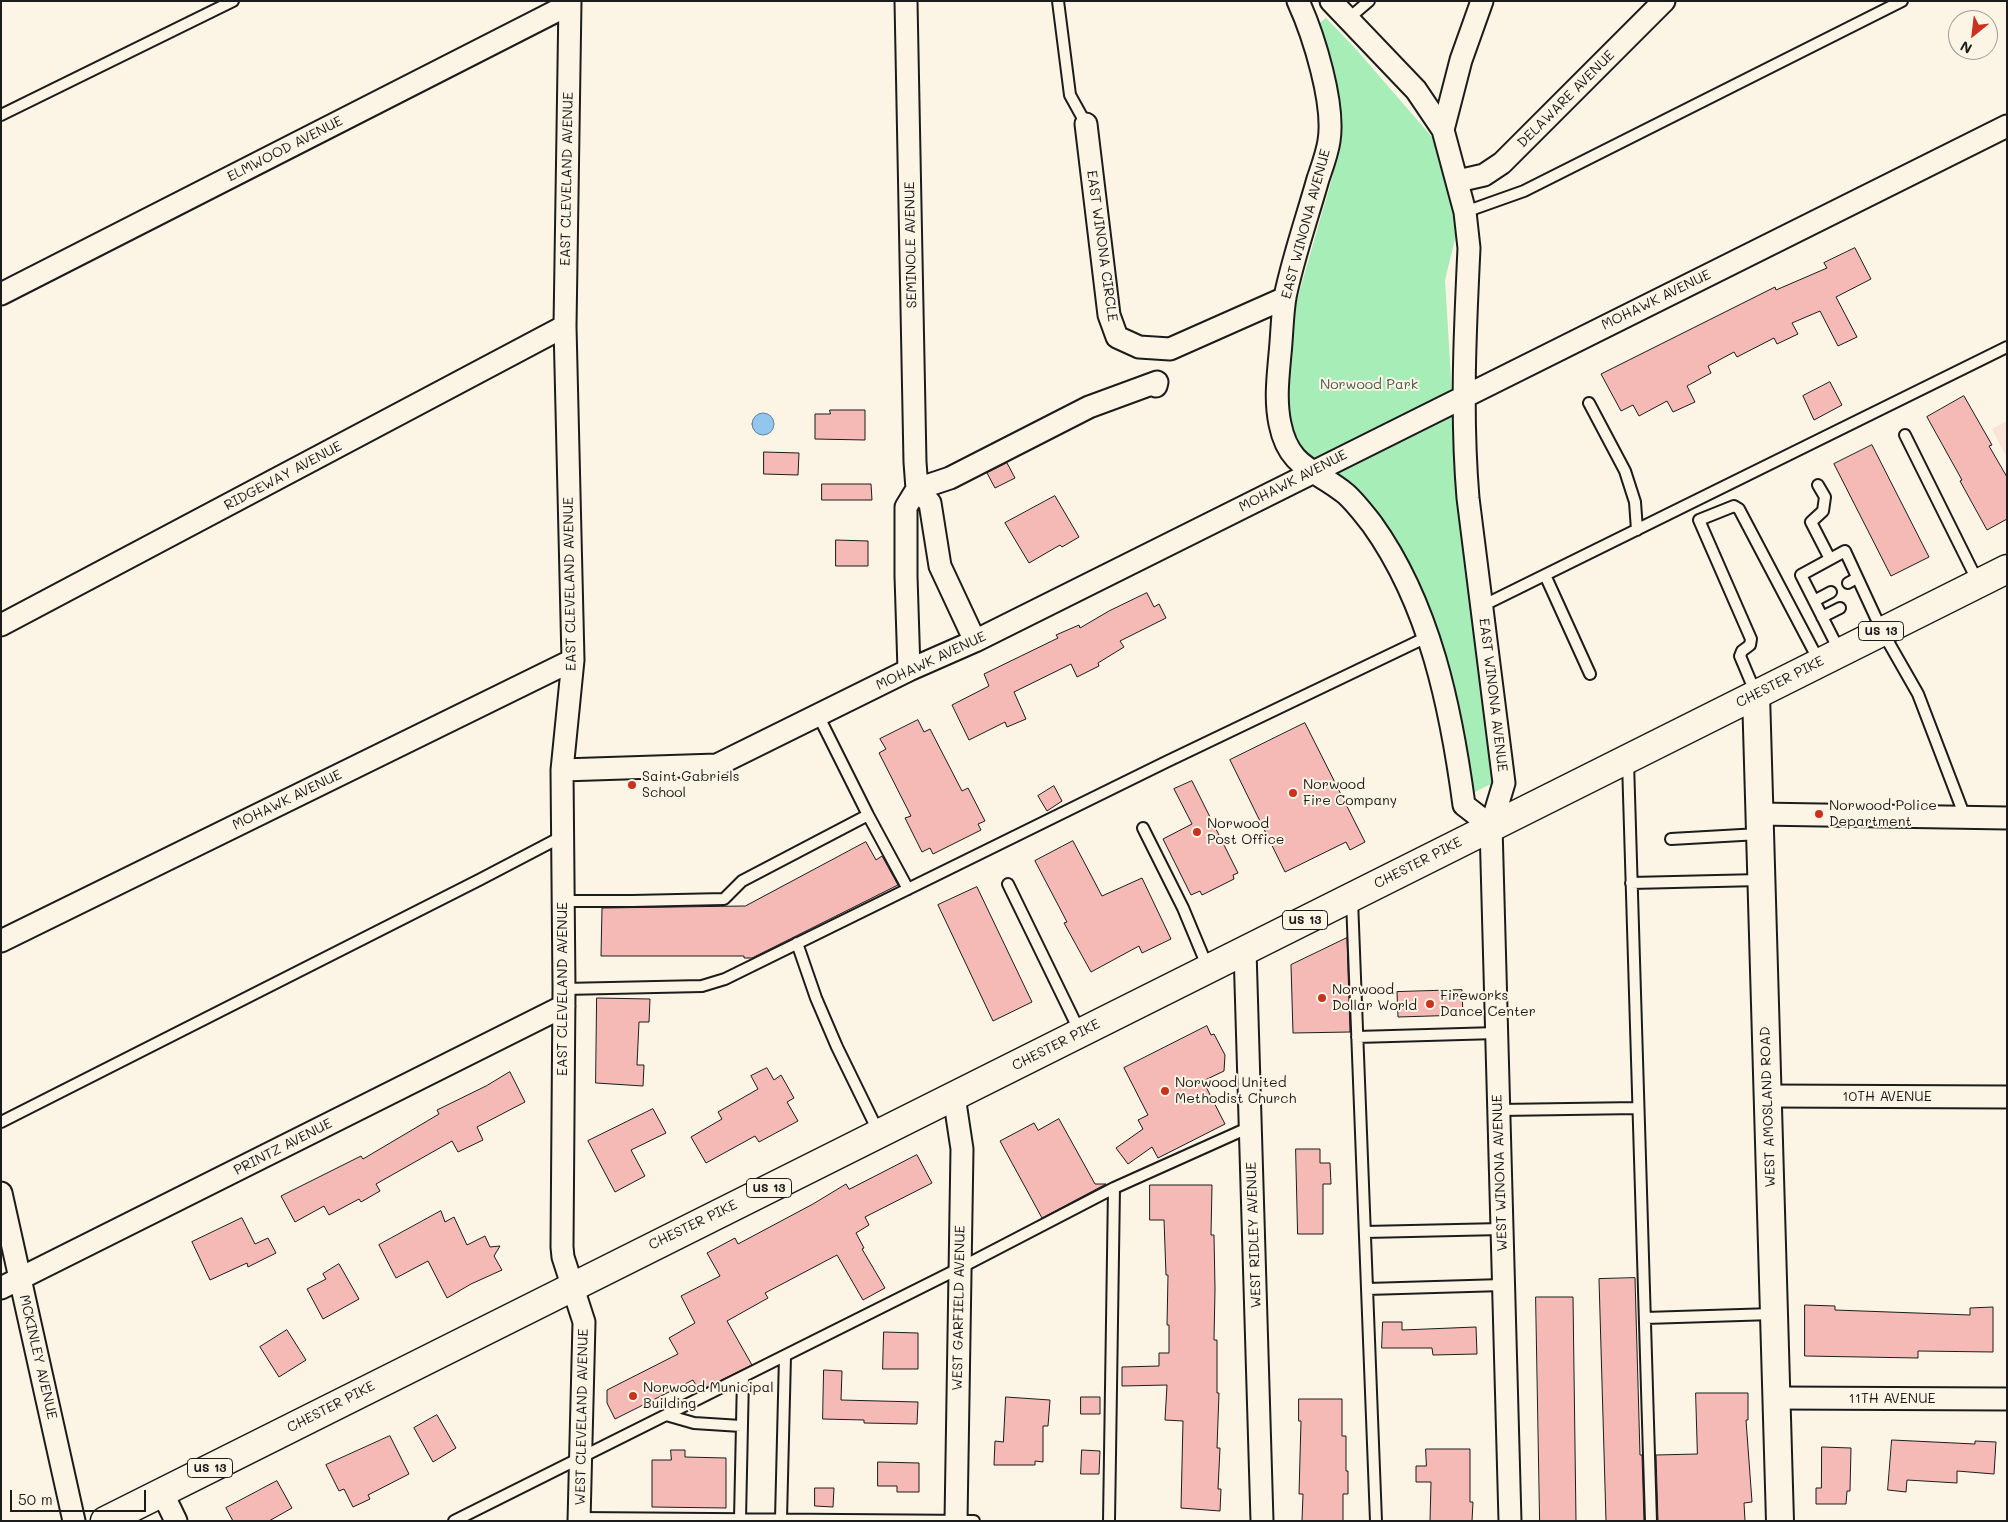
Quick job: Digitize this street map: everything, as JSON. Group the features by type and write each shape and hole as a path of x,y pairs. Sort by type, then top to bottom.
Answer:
{"main road":[{"name":"CHESTER PIKE","path":"108,1520 573,1285 879,1134 2007,569"}],"street":[{"name":"SEMINOLE AVENUE","path":"906,1 915,462 918,489 930,503 940,566 975,641"},
{"name":"EAST WINONA AVENUE","path":"1298,1 1310,29 1328,100 1329,140 1285,298 1277,387 1280,423 1290,452 1311,472 1346,495 1371,523 1397,565 1427,637 1440,678 1449,712 1464,804 1491,826 1504,783 1468,498 1465,460 1464,396 1469,248 1465,212 1443,130 1416,90 1331,1"},
{"name":"DELAWARE AVENUE","path":"1458,181 1484,175 1502,163 1664,1"},
{"name":"ELMWOOD AVENUE","path":"1,294 570,3"},
{"name":"EAST CLEVELAND AVENUE","path":"570,3 565,326 573,660 562,770 564,997 562,1247 563,1257 573,1285"},
{"path":"1443,130 1478,3"},
{"name":"EAST WINONA CIRCLE","path":"1086,124 1109,315 1116,337 1139,347 1170,349 1285,298"},
{"name":"MOHAWK AVENUE","path":"562,770 717,765 909,670 975,641 2007,126"},
{"name":"RIDGEWAY AVENUE","path":"1,625 565,326"},
{"path":"909,670 906,507 918,489 950,478 1089,407 1157,382 1156,386"},
{"name":"MOHAWK AVENUE","path":"1,941 573,660"},
{"name":"WEST AMOSLAND ROAD","path":"1756,694 1780,1521"},
{"path":"1759,824 2007,818"},
{"name":"WEST WINONA AVENUE","path":"1491,826 1510,1521"},
{"name":"WEST RIDLEY AVENUE","path":"1246,950 1262,1521"},
{"name":"PRINTZ AVENUE","path":"1,1288 20,1280 564,997"},
{"name":"WEST GARFIELD AVENUE","path":"954,1096 962,1149 956,1520"},
{"name":"10TH AVENUE","path":"1768,1096 2007,1097"},
{"name":"MCKINLEY AVENUE","path":"1,1193 74,1521"},
{"name":"WEST CLEVELAND AVENUE","path":"573,1285 584,1322 579,1519"},
{"name":"11TH AVENUE","path":"1776,1398 2007,1399"},
{"path":"162,1492 176,1521"}],"lane":[{"path":"1,115 233,1"},
{"path":"1058,1 1070,95 1086,124"},
{"path":"1348,19 1369,1"},
{"path":"1465,212 1524,191 1902,1"},
{"path":"1482,606 2007,347"},
{"path":"1589,403 1626,471 1635,502 1637,530"},
{"path":"1905,435 1978,583"},
{"path":"1818,485 1825,497 1823,511 1811,522 1830,559"},
{"path":"1692,503 1751,639 1750,645 1742,651 1740,656 1756,694"},
{"path":"1699,520 1734,506 1739,509 1798,622 1830,657"},
{"path":"1830,657 1822,617 1801,575 1845,551 1853,580 1861,597 1918,694 1965,818"},
{"path":"1545,575 1590,674"},
{"path":"1814,601 1831,592"},
{"path":"1822,617 1840,608"},
{"path":"564,997 702,986 725,979 1166,762 1427,637"},
{"path":"818,715 868,815 908,889"},
{"path":"1628,758 1651,1521"},
{"path":"562,901 724,899 742,881 868,815"},
{"path":"1671,839 1759,824"},
{"path":"1143,828 1183,908 1208,969"},
{"path":"1,1122 563,836"},
{"path":"1632,883 1761,880"},
{"path":"1008,884 1080,1033"},
{"path":"1352,896 1376,1521"},
{"path":"798,943 816,998 836,1046 879,1134"},
{"path":"1358,1037 1497,1032"},
{"path":"1499,1110 1638,1108"},
{"path":"454,1521 960,1268 1114,1188 1250,1127"},
{"path":"1109,1521 1114,1188"},
{"path":"1365,1232 1502,1229"},
{"path":"1367,1289 1503,1285"},
{"path":"1645,1318 1774,1314"},
{"path":"781,1519 785,1356"},
{"path":"740,1519 742,1377"},
{"path":"666,1415 694,1423 741,1426"},
{"path":"579,1519 974,1521"}],"shaded area":[{"path":"2007,421 2007,458 1992,429"}],"green space":[{"name":"Norwood Park","path":"1326,18 1355,48 1451,159 1463,207 1445,280 1456,460 1495,782 1471,794 1427,609 1300,450 1294,436 1285,384 1294,310 1333,175 1338,118 1311,29"}],"water":[{"path":"763,413 771,416 774,424 771,432 763,435 755,432 752,424 755,416"}],"building":[{"path":"1855,248 1871,279 1836,297 1857,337 1838,346 1820,311 1792,323 1798,334 1777,344 1774,338 1737,357 1734,352 1708,366 1711,373 1687,386 1695,402 1673,412 1667,401 1639,416 1633,405 1621,411 1601,374 1775,287 1776,290 1827,268 1824,263"},
{"path":"1830,382 1842,405 1814,420 1803,396"},
{"path":"1964,396 1992,445 1989,446 2007,477 2007,519 1987,530 1927,417"},
{"path":"830,410 865,410 865,440 815,439 815,414 830,414"},
{"path":"1872,445 1929,557 1891,576 1834,464"},
{"path":"764,452 799,453 798,475 764,474"},
{"path":"1007,463 1015,478 995,488 987,473"},
{"path":"822,484 871,484 872,500 822,500"},
{"path":"1055,496 1079,537 1062,547 1060,545 1029,563 1005,523"},
{"path":"836,540 868,541 868,566 836,566"},
{"path":"1147,593 1154,607 1159,604 1166,618 1120,641 1124,647 1098,663 1099,666 1077,677 1071,664 1014,692 1026,719 1007,727 1005,722 969,740 952,705 989,686 984,674 1058,638 1056,635 1079,625 1080,628 1109,611"},
{"path":"918,720 924,732 930,729 962,791 968,788 985,821 978,824 981,830 933,854 930,848 922,852 905,818 911,816 879,753 886,749 880,739"},
{"name":"Norwood Fire Company","path":"1305,723 1365,842 1350,850 1346,842 1285,872 1230,760"},
{"name":"Norwood Post Office","path":"1192,781 1238,873 1233,875 1234,879 1202,895 1200,891 1191,895 1163,839 1192,824 1174,789"},
{"path":"1054,786 1062,801 1047,811 1038,796"},
{"path":"1073,841 1102,896 1142,878 1171,939 1142,953 1139,946 1091,972 1064,923 1067,922 1035,861"},
{"path":"866,842 876,860 882,856 898,885 752,958 744,958 744,956 601,956 602,908 745,906"},
{"path":"977,887 1032,1002 993,1021 938,905"},
{"name":"Norwood Dollar World","path":"1347,938 1350,1032 1293,1033 1291,965"},
{"name":"Fireworks Dance Center","path":"1462,990 1463,1015 1398,1017 1397,992"},
{"path":"597,998 650,999 649,1022 639,1022 637,1065 644,1065 643,1086 596,1083"},
{"name":"Norwood United Methodist Church","path":"1207,1026 1211,1035 1214,1034 1225,1055 1224,1071 1203,1081 1225,1124 1158,1158 1152,1147 1128,1164 1116,1148 1143,1129 1138,1120 1148,1115 1124,1068"},
{"path":"767,1068 774,1080 781,1075 794,1098 787,1102 798,1121 759,1142 755,1136 706,1163 691,1137 722,1119 718,1112 758,1089 751,1076"},
{"path":"510,1072 525,1102 477,1127 483,1140 458,1152 452,1141 376,1184 380,1191 361,1202 359,1199 329,1215 324,1206 295,1222 281,1196 361,1156 363,1159 439,1114 437,1110"},
{"path":"653,1109 666,1133 631,1150 645,1176 615,1192 588,1141"},
{"path":"1059,1119 1095,1184 1106,1184 1042,1218 1000,1141 1034,1123 1038,1130"},
{"path":"1296,1149 1320,1149 1320,1163 1330,1163 1331,1184 1323,1184 1323,1234 1298,1234"},
{"path":"917,1155 932,1183 865,1217 869,1225 856,1233 864,1248 862,1249 885,1288 863,1300 837,1255 765,1293 768,1298 727,1321 752,1365 699,1391 693,1380 615,1419 607,1403 607,1390 678,1354 669,1338 695,1323 681,1296 720,1276 707,1253 735,1238 738,1244 846,1184 849,1189"},
{"path":"1150,1185 1212,1185 1211,1235 1214,1235 1214,1340 1217,1340 1217,1393 1219,1393 1217,1448 1220,1448 1218,1489 1221,1489 1220,1511 1181,1508 1183,1421 1165,1420 1167,1385 1122,1386 1122,1367 1159,1366 1159,1353 1169,1353 1169,1325 1167,1325 1168,1275 1166,1275 1164,1220 1150,1220"},
{"path":"441,1211 445,1222 454,1217 467,1245 485,1236 490,1247 500,1246 494,1256 502,1270 471,1284 447,1298 428,1261 396,1278 379,1245"},
{"path":"242,1218 255,1244 268,1238 276,1253 248,1267 247,1263 210,1280 192,1242"},
{"path":"339,1264 359,1299 323,1319 307,1289 326,1279 323,1274"},
{"path":"1635,1278 1640,1455 1642,1455 1644,1521 1606,1521 1599,1279"},
{"path":"1536,1297 1573,1297 1576,1521 1540,1521"},
{"path":"1805,1305 1835,1306 1835,1310 1970,1315 1970,1308 1993,1307 1993,1352 1918,1351 1918,1358 1805,1356"},
{"path":"1383,1322 1402,1322 1402,1330 1476,1327 1477,1354 1433,1355 1432,1348 1382,1348"},
{"path":"287,1330 306,1360 279,1377 260,1347"},
{"path":"884,1332 918,1333 918,1369 883,1369"},
{"path":"824,1370 842,1371 841,1400 918,1402 917,1424 864,1423 864,1420 823,1419"},
{"path":"1696,1393 1748,1393 1748,1420 1746,1420 1752,1502 1744,1503 1745,1521 1658,1521 1656,1455 1697,1454"},
{"path":"1006,1397 1050,1400 1048,1426 1043,1426 1043,1462 1035,1461 1035,1465 994,1465 995,1441 1003,1442"},
{"path":"1081,1397 1100,1397 1100,1414 1081,1414"},
{"path":"1299,1399 1342,1399 1342,1436 1346,1436 1346,1471 1348,1471 1348,1494 1343,1494 1343,1521 1302,1521 1303,1494 1299,1494 1301,1421 1299,1421"},
{"path":"437,1415 456,1448 433,1462 414,1428"},
{"path":"390,1436 409,1474 368,1495 370,1499 353,1507 344,1489 339,1491 326,1465"},
{"path":"1892,1440 1975,1444 1975,1441 1996,1442 1994,1474 1957,1471 1957,1483 1907,1480 1906,1492 1888,1490"},
{"path":"1822,1447 1851,1448 1850,1491 1847,1491 1846,1504 1816,1504 1816,1488 1821,1488"},
{"path":"1426,1449 1470,1449 1470,1502 1473,1502 1472,1521 1430,1521 1431,1482 1416,1482 1416,1466 1426,1466"},
{"path":"671,1450 685,1450 685,1457 726,1458 726,1508 652,1507 652,1460 671,1460"},
{"path":"1082,1450 1100,1451 1099,1474 1081,1474"},
{"path":"878,1462 919,1463 919,1492 897,1492 897,1486 878,1486"},
{"path":"277,1481 292,1508 269,1521 233,1521 226,1508"},
{"path":"815,1488 834,1488 833,1507 815,1506"}],"place":[{"name":"Saint Gabriels School","path":"632,785"},
{"name":"Norwood Fire Company","path":"1293,793"},
{"name":"Norwood Police Department","path":"1819,814"},
{"name":"Norwood Post Office","path":"1197,832"},
{"name":"Norwood Dollar World","path":"1322,998"},
{"name":"Fireworks Dance Center","path":"1430,1004"},
{"name":"Norwood United Methodist Church","path":"1165,1091"},
{"name":"Norwood Municipal Building","path":"633,1396"}]}
